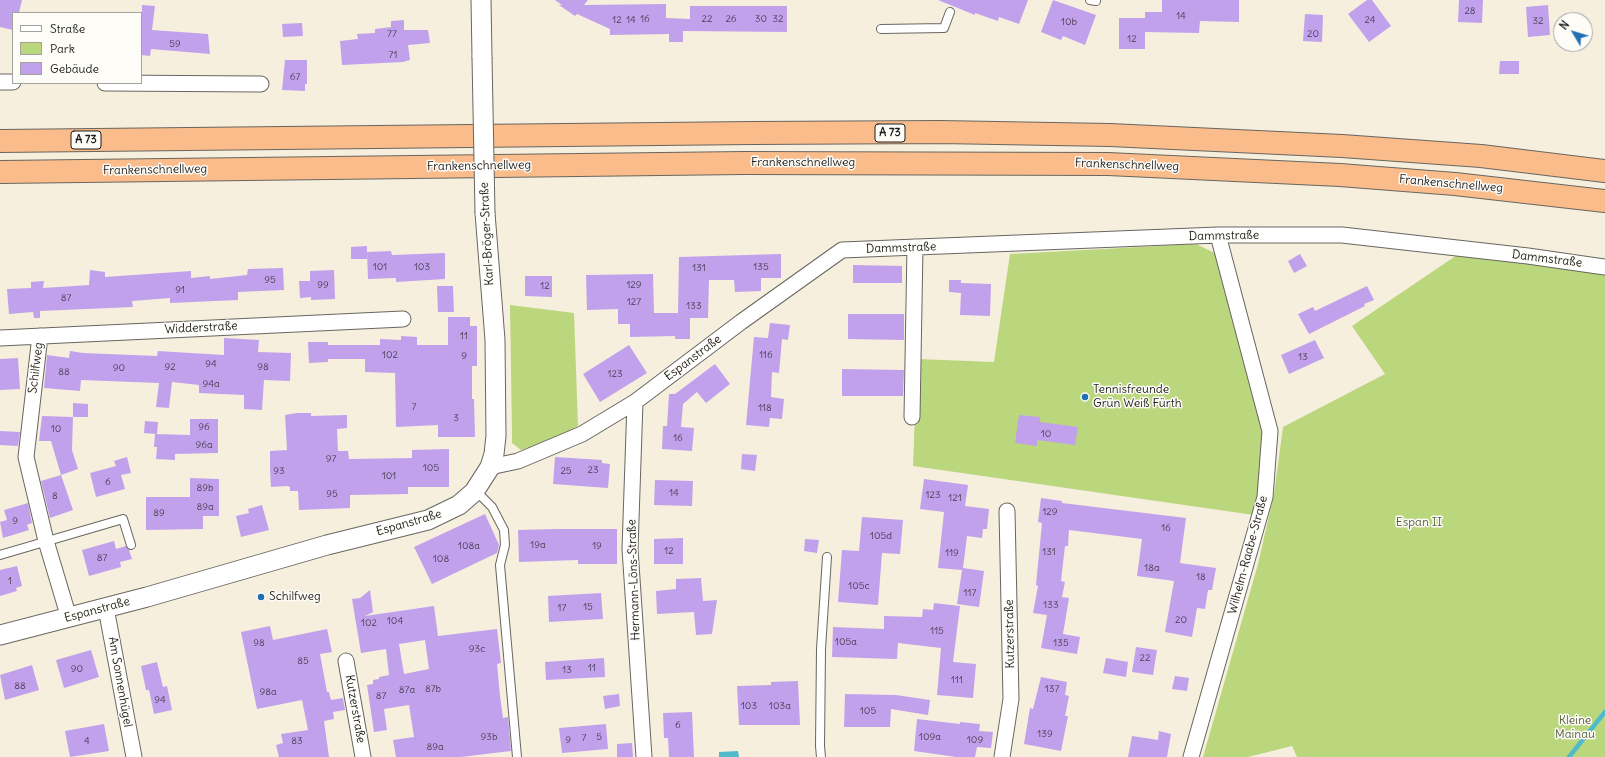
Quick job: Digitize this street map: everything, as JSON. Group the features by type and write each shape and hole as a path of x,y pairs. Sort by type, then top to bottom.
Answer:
{"highway":[{"name":"A 73","path":"0,141 753,133 940,132 1110,135 1342,146 1481,156 1605,171"},
{"name":"Frankenschnellweg","path":"0,172 744,163 1108,164 1340,175 1455,184 1605,201"}],"street":[{"name":"Karl-Bröger-Straße","path":"481,0 485,213 495,340 496,436 494,454 490,467"},
{"path":"0,82 12,82"},
{"path":"142,83 261,84"},
{"name":"Dammstraße","path":"842,250 1218,235 1342,235 1528,256 1605,267"},
{"name":"Wilhelm-Raabe-Straße","path":"1191,757 1265,496 1270,431 1218,235"},
{"path":"912,417 915,247"},
{"name":"Espanstraße","path":"0,635 106,608 327,545 428,520 459,505 475,490 490,467 518,461 582,434 635,402 741,322 842,250"},
{"name":"Widderstraße","path":"0,338 403,319"},
{"name":"Schilfweg","path":"40,336 26,457 46,541 69,618"},
{"name":"Hermann-Löns-Straße","path":"635,402 630,549 644,757"},
{"name":"Kutzerstraße","path":"1002,757 1011,699 1007,511"},
{"name":"Am Sonnenhügel","path":"106,608 134,757"},
{"name":"Kutzerstraße","path":"346,661 363,757"}],"lane":[{"path":"881,28 944,28 950,12"},
{"path":"475,490 492,507 504,530 505,545 500,565 517,757"},
{"path":"0,555 122,519 131,545"},
{"path":"821,757 821,649 828,557"}],"green space":[{"name":"Tennisfreunde Grün Weiß Fürth","path":"1196,244 1219,255 1263,432 1261,493 1254,515 913,466 917,359 994,362 1010,254"},
{"name":"Espan II","path":"1460,253 1605,273 1605,757 1297,757 1292,746 1248,757 1203,757 1258,564 1274,494 1283,427 1385,374 1352,326"},
{"path":"510,305 574,313 578,426 550,441 521,450 512,443"}],"water":[{"path":"738,751 739,757 719,757 719,752"}],"building":[{"path":"0,0 22,0 19,12 12,12 12,30 0,27"},
{"path":"555,0 588,0 584,5 666,4 666,18 690,19 690,6 787,6 787,32 683,31 683,42 669,42 669,34 610,35 610,29 577,14 575,16 559,5 562,5"},
{"path":"938,0 1028,0 1019,24 999,17 998,21 975,13 975,15"},
{"path":"1053,0 1096,15 1085,45 1063,36 1061,40 1041,32"},
{"path":"1162,0 1239,0 1239,22 1200,21 1199,33 1145,32 1145,49 1119,49 1119,18 1145,18 1145,12 1162,12"},
{"path":"1367,0 1372,0 1391,26 1369,42 1348,14"},
{"path":"1459,0 1483,0 1482,23 1458,22"},
{"path":"142,5 155,6 152,30 208,34 210,54 151,49 150,56 142,55"},
{"path":"1548,5 1550,35 1528,37 1526,7"},
{"path":"1305,14 1323,15 1322,42 1303,41"},
{"path":"404,20 404,30 428,30 430,43 408,45 410,60 403,62 342,65 340,41 358,39 357,34 375,33 375,29 391,27 391,21"},
{"path":"302,23 303,36 283,37 282,24"},
{"path":"285,60 307,60 307,84 305,84 305,91 282,90"},
{"path":"1500,61 1519,61 1519,74 1499,74"},
{"path":"367,246 367,259 351,259 351,247"},
{"path":"391,251 392,255 445,253 445,279 396,282 396,278 368,279 367,252"},
{"path":"781,254 781,278 761,278 761,291 735,292 734,280 709,280 708,318 690,318 690,339 675,339 675,336 630,337 630,324 618,324 618,309 587,310 586,275 653,274 654,313 678,313 679,257"},
{"path":"1300,254 1307,266 1294,273 1288,261"},
{"path":"853,265 902,266 902,283 853,283"},
{"path":"283,268 284,290 238,292 238,300 170,303 170,298 132,301 133,307 40,311 40,318 34,318 33,312 9,314 7,289 31,288 31,282 44,281 43,288 89,285 90,270 105,272 105,277 191,271 191,278 210,276 210,279 247,275 248,269"},
{"path":"334,270 335,299 311,300 311,297 300,298 299,281 310,281 310,271"},
{"path":"525,276 552,276 552,297 525,296"},
{"path":"949,280 961,280 961,283 991,284 990,316 960,315 961,293 949,292"},
{"path":"437,286 453,286 454,312 438,312"},
{"path":"1367,286 1374,300 1309,334 1298,314 1313,307 1315,311"},
{"path":"848,314 904,314 904,340 848,339"},
{"path":"448,317 470,317 470,326 477,326 477,366 472,366 472,399 474,399 475,437 438,437 438,425 396,427 395,373 365,372 365,359 328,359 328,362 309,363 308,342 328,342 328,345 380,345 380,339 401,340 401,336 417,337 417,345 448,345"},
{"path":"770,323 790,325 788,340 782,339 779,373 772,372 771,397 784,399 782,419 770,418 769,427 746,425 754,337 768,338"},
{"path":"224,338 259,340 258,352 291,353 290,381 264,380 262,410 244,409 244,395 199,393 199,385 172,382 169,408 156,407 159,383 81,380 80,391 44,388 47,355 69,358 70,351 83,353 157,356 158,351 224,355"},
{"path":"1315,340 1324,358 1289,374 1281,355"},
{"path":"629,345 647,373 600,402 583,374"},
{"path":"18,358 20,389 0,390 0,359"},
{"path":"715,364 730,384 706,403 697,392 683,404 681,427 694,428 692,451 662,449 663,426 667,426 669,394 675,394"},
{"path":"842,369 904,370 903,396 842,396"},
{"path":"73,403 88,404 88,417 73,417"},
{"path":"311,413 311,416 347,415 347,428 337,429 338,451 348,451 349,459 412,458 412,450 449,449 449,487 408,487 408,494 350,495 350,508 299,510 298,491 290,491 290,487 287,486 271,487 270,471 270,451 287,450 285,415"},
{"path":"1019,415 1040,417 1040,422 1078,427 1075,445 1037,440 1037,446 1015,443"},
{"path":"42,416 73,417 72,450 78,469 61,475 51,441 39,441"},
{"path":"190,419 218,419 218,453 175,454 175,460 156,459 157,447 154,447 155,434 190,435"},
{"path":"145,421 158,422 157,434 144,433"},
{"path":"0,431 20,432 18,446 0,445"},
{"path":"742,454 757,455 755,471 741,469"},
{"path":"127,457 131,473 121,475 125,489 96,497 90,473 116,466 114,461"},
{"path":"555,457 602,460 602,463 610,464 608,488 553,484"},
{"path":"61,475 73,510 50,518 41,481"},
{"path":"190,478 219,479 219,516 203,516 203,529 146,530 146,497 190,497"},
{"path":"924,479 968,485 965,506 989,509 987,529 983,529 982,538 967,536 963,568 984,571 979,607 957,604 962,570 938,568 944,512 920,509"},
{"path":"655,480 693,481 692,506 654,505"},
{"path":"1041,498 1062,501 1062,503 1186,518 1180,563 1216,568 1212,590 1208,590 1205,609 1197,608 1192,637 1165,632 1174,581 1137,576 1142,539 1069,530 1068,546 1065,546 1061,581 1065,582 1062,597 1069,598 1063,634 1080,637 1077,654 1041,648 1047,615 1033,613 1038,586 1036,585 1042,523 1038,522"},
{"path":"28,503 32,523 27,525 29,530 3,538 0,522 7,520 4,510"},
{"path":"262,505 269,530 241,537 236,516 249,513 248,509"},
{"path":"485,514 499,545 497,553 432,584 414,547"},
{"path":"862,517 903,520 900,554 882,553 878,605 838,602 842,550 859,551"},
{"path":"617,529 617,564 578,564 578,560 519,562 518,530"},
{"path":"683,538 683,564 654,564 654,539"},
{"path":"805,539 819,540 817,553 804,551"},
{"path":"114,541 116,549 126,546 132,559 120,562 121,567 89,576 82,550"},
{"path":"17,566 22,586 16,588 17,591 0,596 0,570"},
{"path":"701,578 703,601 717,600 712,634 696,635 694,612 657,614 656,591 676,589 676,579"},
{"path":"370,590 373,612 365,616 434,606 438,636 497,629 501,663 497,664 500,696 503,718 508,717 511,751 461,757 396,757 393,740 414,737 409,705 384,709 387,730 374,732 367,685 373,684 373,680 379,679 379,677 389,675 386,649 361,653 352,599 360,598","holes":["425,640 429,669 404,674 399,644"]},
{"path":"601,593 603,619 549,622 548,596"},
{"path":"934,603 960,606 953,662 976,664 973,698 937,695 941,648 898,643 897,659 832,657 833,627 884,629 884,616 922,617 923,609 933,610"},
{"path":"270,626 273,640 327,629 332,652 320,654 327,692 329,692 331,700 343,698 345,710 333,712 334,719 324,721 329,757 279,757 276,745 283,743 281,734 308,730 302,700 257,709 241,632"},
{"path":"1136,647 1157,650 1153,675 1132,672"},
{"path":"91,650 99,677 64,688 56,660"},
{"path":"604,658 605,677 546,680 545,662"},
{"path":"1106,658 1128,662 1126,677 1103,673"},
{"path":"157,662 163,687 167,686 172,710 154,714 149,690 146,690 141,666"},
{"path":"32,665 39,690 5,700 0,675"},
{"path":"1175,676 1189,678 1187,691 1172,689"},
{"path":"1041,677 1067,682 1065,695 1069,696 1065,716 1068,716 1061,751 1024,744 1030,708 1033,709"},
{"path":"798,681 800,725 739,725 737,686 771,685 771,682"},
{"path":"619,694 620,706 605,709 603,696"},
{"path":"845,694 896,695 930,700 928,715 891,709 890,727 844,727"},
{"path":"692,712 694,757 669,757 668,738 664,738 663,713"},
{"path":"917,719 960,724 960,722 980,724 979,731 993,732 991,748 977,747 975,757 956,757 914,751"},
{"path":"104,724 109,751 70,757 65,731"},
{"path":"606,724 608,749 562,753 559,728"},
{"path":"1159,731 1171,734 1167,757 1128,757 1132,736 1158,740"},
{"path":"632,743 633,757 617,757 617,744"}],"waterway":[{"path":"1569,757 1605,712"}],"place":[{"name":"Tennisfreunde Grün Weiß Fürth","path":"1085,397"},
{"name":"Schilfweg","path":"261,597"}],"park label":[{"name":"Kleine Mainau","path":"1575,728"}]}
